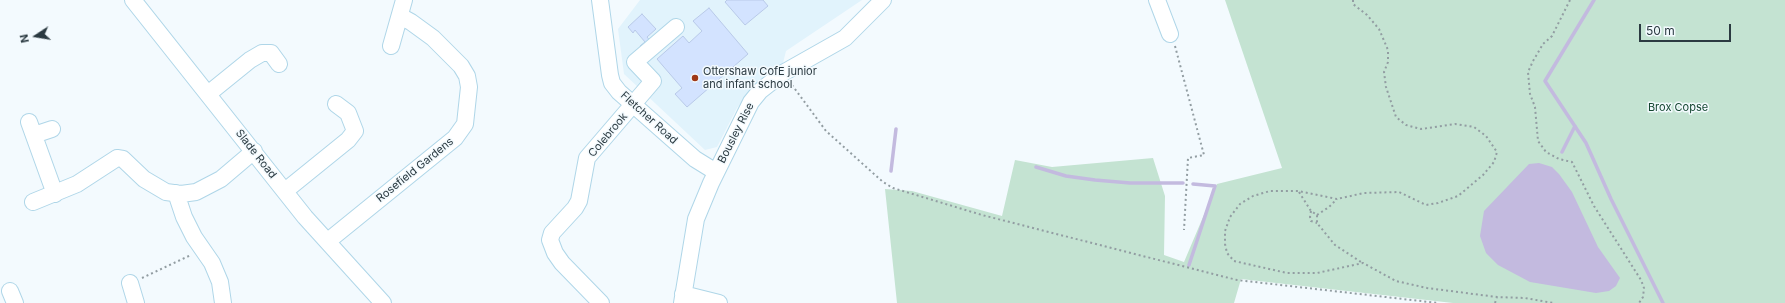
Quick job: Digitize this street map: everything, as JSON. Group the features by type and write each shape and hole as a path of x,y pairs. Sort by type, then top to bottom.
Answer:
{"street":[{"name":"Slade Road","path":"133,0 285,191 383,303"},
{"path":"391,46 404,0"},
{"name":"Fletcher Road","path":"600,0 612,82 619,92 633,105 695,159 716,172"},
{"name":"Bousley Rise","path":"682,299 696,220 716,172 751,102 760,91 783,73 845,38 884,0"},
{"path":"1157,0 1170,34"},
{"name":"Rosefield Gardens","path":"328,241 455,138 465,124 469,87 468,76 461,66 433,38 412,22 400,16"},
{"name":"Colebrook","path":"608,302 562,263 555,253 550,240 552,232 575,208 579,201 588,158 653,81 635,62 676,27"},
{"path":"208,94 250,60 262,53 271,53 279,64"},
{"path":"285,191 348,140 356,131 348,113 336,104"},
{"path":"52,129 32,129 55,194"},
{"path":"33,202 77,184 117,158 123,159 144,179 166,192 181,194 196,192 232,171 254,151"},
{"path":"176,194 184,217 212,264 220,282 223,303"},
{"path":"130,283 132,302"},
{"path":"682,299 719,303"}],"path":[{"path":"1353,0 1354,4 1367,15 1379,29 1388,50 1388,62 1384,72 1386,87 1396,117 1406,125 1421,129 1455,124 1474,127 1486,136 1497,152 1494,162 1483,175 1458,196 1438,203 1426,205 1399,192 1364,193 1337,199 1298,191 1270,191 1253,196 1240,204 1230,217 1224,244 1227,253 1234,261 1287,273 1317,273 1362,263"},
{"path":"1570,0 1552,36 1543,44 1528,72 1530,94 1535,107 1538,141 1546,152 1559,159 1572,162 1594,206 1641,280 1644,288 1643,297 1639,303"},
{"path":"1170,34 1176,48 1204,155 1188,158 1184,230"},
{"path":"783,73 826,131 883,182 893,188 982,216 1238,280 1438,303"},
{"path":"1298,191 1311,211 1317,215"},
{"path":"1317,215 1329,207 1337,199"},
{"path":"1311,211 1310,217 1312,221 1317,223 1335,245 1362,263 1396,281 1427,288 1497,297 1525,298 1553,303"},
{"path":"1317,215 1317,223"},
{"path":"130,283 202,249"},
{"path":"1495,303 1497,297"}],"shaded area":[{"name":"Ottershaw CofE junior and infant school","path":"640,0 862,0 786,51 783,63 757,82 737,108 717,147 705,150 624,74 618,29"},
{"path":"1539,163 1552,167 1572,192 1598,247 1620,278 1616,286 1609,291 1596,293 1530,282 1498,265 1486,253 1480,236 1484,211 1529,164"}],"green space":[{"name":"Brox Copse","path":"1225,0 1785,0 1785,303 1453,303 1241,279 1234,303 897,303 885,189 912,191 1002,216 1015,160 1052,167 1153,158 1165,196 1164,255 1184,262 1217,184 1282,168"}],"building":[{"path":"727,0 763,0 768,6 745,25 725,2"},
{"path":"709,8 748,54 687,107 675,94 682,88 657,59 683,36 689,43 702,31 693,21"},
{"path":"642,14 656,29 647,37 652,43 644,51 640,46 645,42 635,30 633,33 628,27"}],"waterway":[{"path":"1594,0 1545,81 1586,143 1611,199 1663,303"},
{"path":"1562,152 1575,126"},
{"path":"891,171 896,129"},
{"path":"1036,167 1066,176 1095,180 1130,183 1183,183"},
{"path":"1189,265 1215,186 1193,184"}],"place":[{"name":"Ottershaw CofE junior and infant school","path":"695,78"}]}
